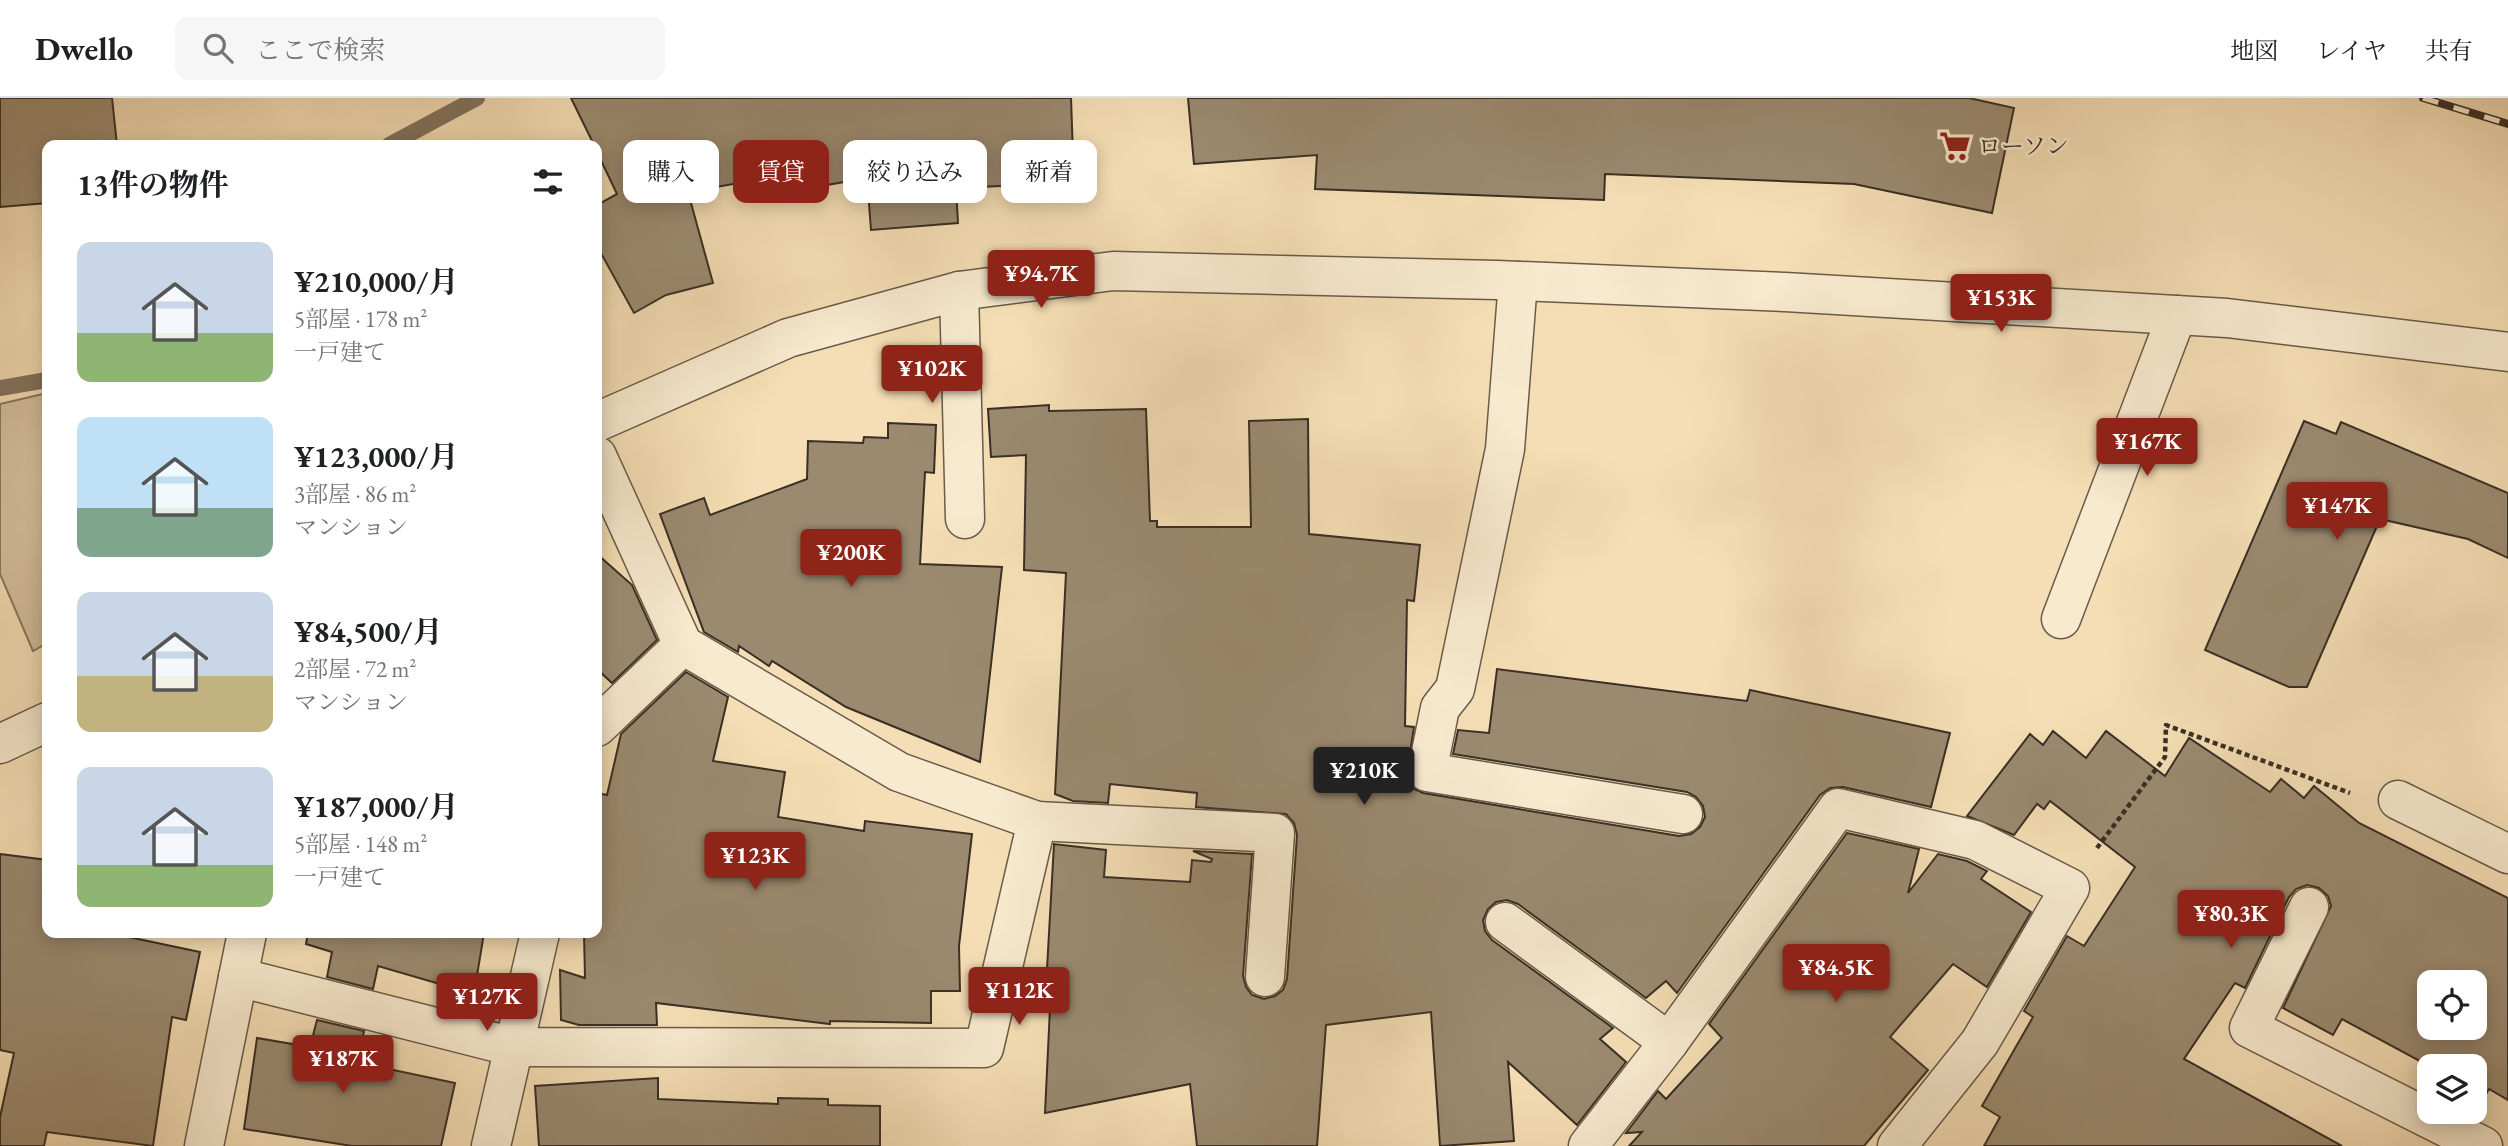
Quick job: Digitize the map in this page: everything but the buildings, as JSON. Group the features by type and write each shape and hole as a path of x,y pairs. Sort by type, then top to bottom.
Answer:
{"street":[{"path":"602,420 788,338 959,290 1113,271 1518,281 1786,292 2227,317 2508,352"},
{"path":"1518,281 1505,449 1455,689 1440,708 1427,772 1684,814"},
{"path":"959,290 965,519"},
{"path":"2061,619 2177,315"},
{"path":"602,467 683,645 899,772 1037,821 1275,833 1265,977"},
{"path":"602,722 683,645"},
{"path":"0,744 42,724"},
{"path":"2398,800 2508,855"},
{"path":"1588,1146 1669,1042 1838,808 1975,839 2070,888 1980,1042 1903,1144"},
{"path":"238,977 514,1047 984,1048 1037,821"},
{"path":"2309,907 2249,1028 2483,1146"},
{"path":"1505,922 1669,1042"},
{"path":"204,1146 246,938"},
{"path":"491,1146 539,938"},
{"path":"2500,1146 2508,1133"}],"path":[{"path":"2068,888 2165,757 2166,725 2386,807 2398,800"}],"shaded area":[{"path":"42,394 42,646 33,651 0,574 0,404"}],"waterway":[{"path":"398,140 477,98"},
{"path":"0,388 42,381"}],"railway":[{"path":"2423,98 2508,124"}],"place":[{"name":"ローソン","path":"1955,146"}]}
